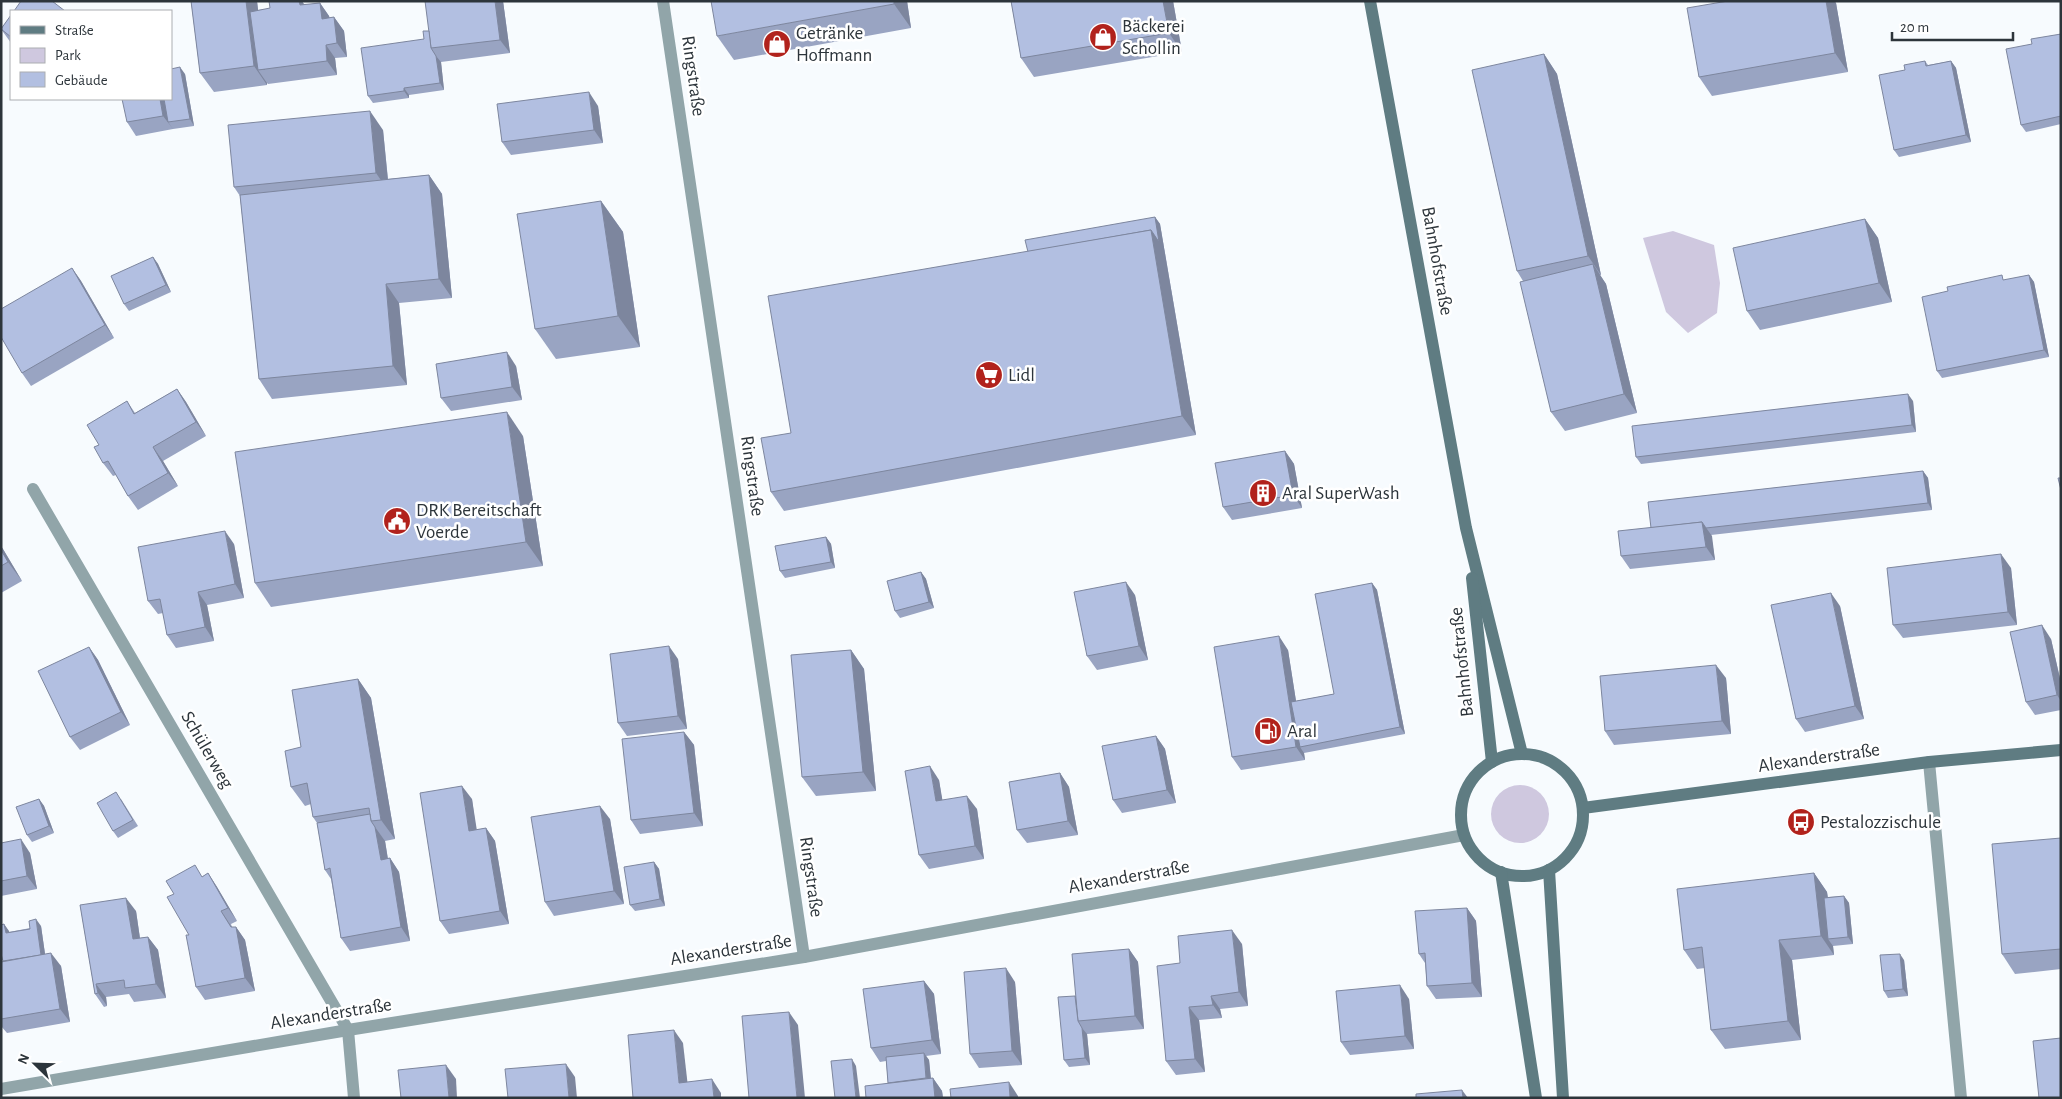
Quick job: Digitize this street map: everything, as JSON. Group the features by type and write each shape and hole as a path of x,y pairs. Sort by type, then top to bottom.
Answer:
{"street":[{"name":"Ringstraße","path":"663,1 804,957"},
{"name":"Bahnhofstraße","path":"1370,1 1466,528 1522,754"},
{"name":"Schülerweg","path":"33,489 348,1030"},
{"name":"Bahnhofstraße","path":"1466,528 1492,762"},
{"name":"Alexanderstraße","path":"1583,808 1929,762 2061,750"},
{"path":"1522,754 1540,756 1556,764 1570,776 1578,791 1583,808 1582,827 1576,844 1565,859 1549,870 1533,875 1516,876 1500,872 1485,864 1472,851 1464,835 1461,818 1462,801 1469,786 1479,772 1492,762 1507,756 1522,754"},
{"path":"1929,762 1962,1098"},
{"name":"Alexanderstraße","path":"1,1089 348,1030 804,957 1464,835"},
{"path":"1549,870 1563,1098"},
{"path":"1500,872 1536,1098"},
{"path":"348,1030 354,1098"}],"green space":[{"path":"1673,231 1714,245 1720,283 1717,313 1688,333 1666,312 1643,238"},
{"path":"1514,785 1526,785 1541,793 1549,808 1549,820 1541,835 1526,843 1514,843 1499,835 1491,820 1491,808 1499,793"}],"building":[{"path":"21,1 52,1 64,10 15,10"},
{"path":"191,1 246,1 254,66 200,73"},
{"path":"269,1 299,1 300,5 320,3 322,19 334,17 337,43 326,45 327,61 258,70 250,12 270,8"},
{"path":"425,1 495,1 500,40 431,48"},
{"path":"711,1 894,1 894,4 717,36"},
{"name":"Bäckerei Schollin","path":"1011,1 1163,1 1169,33 1021,58"},
{"path":"1728,1 1826,1 1835,53 1699,77 1687,8"},
{"path":"10,16 10,36 1,29"},
{"path":"423,31 429,31 431,48 436,56 440,83 368,96 361,48 424,39"},
{"path":"2061,34 2061,116 2021,125 2006,49 2032,44 2031,39"},
{"path":"1544,54 1588,256 1517,271 1472,70"},
{"path":"1925,61 1926,66 1951,61 1966,135 1894,150 1879,75 1905,70 1904,65"},
{"path":"180,67 190,119 168,122 164,100 172,100 172,69"},
{"path":"589,92 594,130 502,142 497,104"},
{"path":"122,100 160,100 163,116 127,122"},
{"path":"370,111 376,173 234,187 228,125"},
{"path":"429,175 439,279 386,284 393,366 259,379 240,195"},
{"path":"601,201 618,316 535,329 517,214"},
{"path":"1155,217 1159,242 1151,230 1028,252 1025,240"},
{"path":"1865,219 1879,283 1747,311 1733,248"},
{"name":"Lidl","path":"1151,230 1182,416 771,492 761,438 791,433 768,296"},
{"path":"153,257 166,285 124,304 111,276"},
{"path":"1593,264 1624,394 1551,412 1520,282"},
{"path":"72,268 105,325 22,373 1,337 1,309"},
{"path":"2002,275 2003,280 2029,275 2044,350 1937,371 1922,297 1948,291 1947,287"},
{"path":"507,352 512,387 441,398 436,364"},
{"path":"177,389 196,422 153,447 168,473 128,496 108,461 103,463 94,447 99,445 87,425 127,401 134,414"},
{"path":"1908,394 1912,425 1636,457 1632,426"},
{"name":"DRK Bereitschaft Voerde","path":"507,412 526,542 255,583 235,452"},
{"name":"Aral SuperWash","path":"1285,451 1293,495 1223,507 1215,463"},
{"path":"1923,471 1928,503 1706,528 1702,522 1651,528 1648,502"},
{"path":"2058,478 2061,478 2061,490"},
{"path":"1702,522 1706,547 1621,556 1618,531"},
{"path":"225,531 235,584 198,592 205,627 167,635 160,599 148,601 138,547"},
{"path":"826,537 831,562 780,571 775,546"},
{"path":"1,550 8,562 1,566"},
{"path":"2001,554 2008,612 1893,625 1887,568"},
{"path":"921,572 929,602 895,611 887,581"},
{"path":"1126,582 1139,646 1087,656 1074,592"},
{"path":"1372,583 1400,727 1300,747 1291,702 1334,694 1315,594"},
{"path":"1831,593 1855,706 1796,719 1771,605"},
{"path":"2042,625 2057,695 2026,702 2010,632"},
{"name":"Aral","path":"1279,636 1296,747 1232,757 1214,647"},
{"path":"669,646 678,716 618,723 610,654"},
{"path":"89,647 121,712 70,737 38,671"},
{"path":"851,650 863,772 802,777 791,655"},
{"path":"1716,665 1722,721 1605,731 1600,676"},
{"path":"358,679 381,820 371,821 369,808 313,817 307,783 291,787 285,751 301,747 292,690"},
{"path":"684,732 694,813 631,820 622,739"},
{"path":"1156,736 1167,790 1113,800 1102,746"},
{"path":"930,766 936,801 967,796 975,846 919,855 905,771"},
{"path":"1060,773 1068,821 1017,830 1009,782"},
{"path":"462,786 469,831 486,828 500,911 440,921 420,793"},
{"path":"116,792 133,820 113,831 97,803"},
{"path":"39,799 49,826 27,835 16,807"},
{"path":"600,806 614,891 545,902 531,817"},
{"path":"370,814 371,821 375,827 381,860 390,858 401,927 341,938 330,868 325,870 317,823"},
{"path":"2061,838 2061,949 2002,954 1992,844"},
{"path":"21,839 27,876 1,881 1,843"},
{"path":"654,862 660,899 630,905 624,867"},
{"path":"195,865 202,877 208,873 228,908 221,911 231,927 236,927 245,978 196,987 186,935 189,935 167,897 174,894 166,881"},
{"path":"1814,873 1821,936 1779,940 1788,1021 1711,1030 1702,947 1684,950 1677,889"},
{"path":"1844,896 1848,937 1828,939 1824,898"},
{"path":"126,898 133,939 148,937 156,984 125,988 124,980 96,984 98,993 95,994 80,905"},
{"path":"1467,908 1472,983 1427,986 1425,953 1419,954 1415,911"},
{"path":"36,919 41,955 3,961 1,954 1,925 4,924 6,933 30,929 29,921"},
{"path":"1232,930 1239,992 1211,996 1213,1005 1189,1007 1195,1059 1166,1061 1157,966 1180,963 1178,936"},
{"path":"1129,949 1135,1016 1078,1021 1072,954"},
{"path":"51,953 60,1009 1,1019 1,962"},
{"path":"1900,954 1903,989 1884,991 1880,955"},
{"path":"1006,968 1012,1051 970,1054 964,972"},
{"path":"924,981 932,1040 871,1048 863,989"},
{"path":"1400,985 1405,1036 1341,1042 1336,991"},
{"path":"1075,996 1078,1021 1082,1028 1085,1058 1064,1060 1058,997"},
{"path":"789,1012 797,1098 749,1098 742,1016"},
{"path":"674,1030 679,1083 712,1079 714,1098 633,1098 628,1035"},
{"path":"2061,1038 2061,1098 2039,1098 2033,1041"},
{"path":"924,1053 926,1078 888,1083 886,1057"},
{"path":"852,1059 856,1098 835,1098 831,1061"},
{"path":"566,1064 569,1098 508,1098 505,1069"},
{"path":"446,1065 449,1098 401,1098 398,1070"},
{"path":"933,1078 935,1098 866,1098 865,1086"},
{"path":"1009,1082 1010,1098 951,1098 950,1089"},
{"path":"1462,1090 1463,1098 1416,1098 1416,1094"}],"place":[{"name":"Bäckerei Schollin","path":"1103,37"},
{"name":"Getränke Hoffmann","path":"777,44"},
{"name":"Lidl","path":"989,375"},
{"name":"Aral SuperWash","path":"1263,493"},
{"name":"DRK Bereitschaft Voerde","path":"397,521"},
{"name":"Aral","path":"1268,731"},
{"name":"Pestalozzischule","path":"1801,822"}]}
